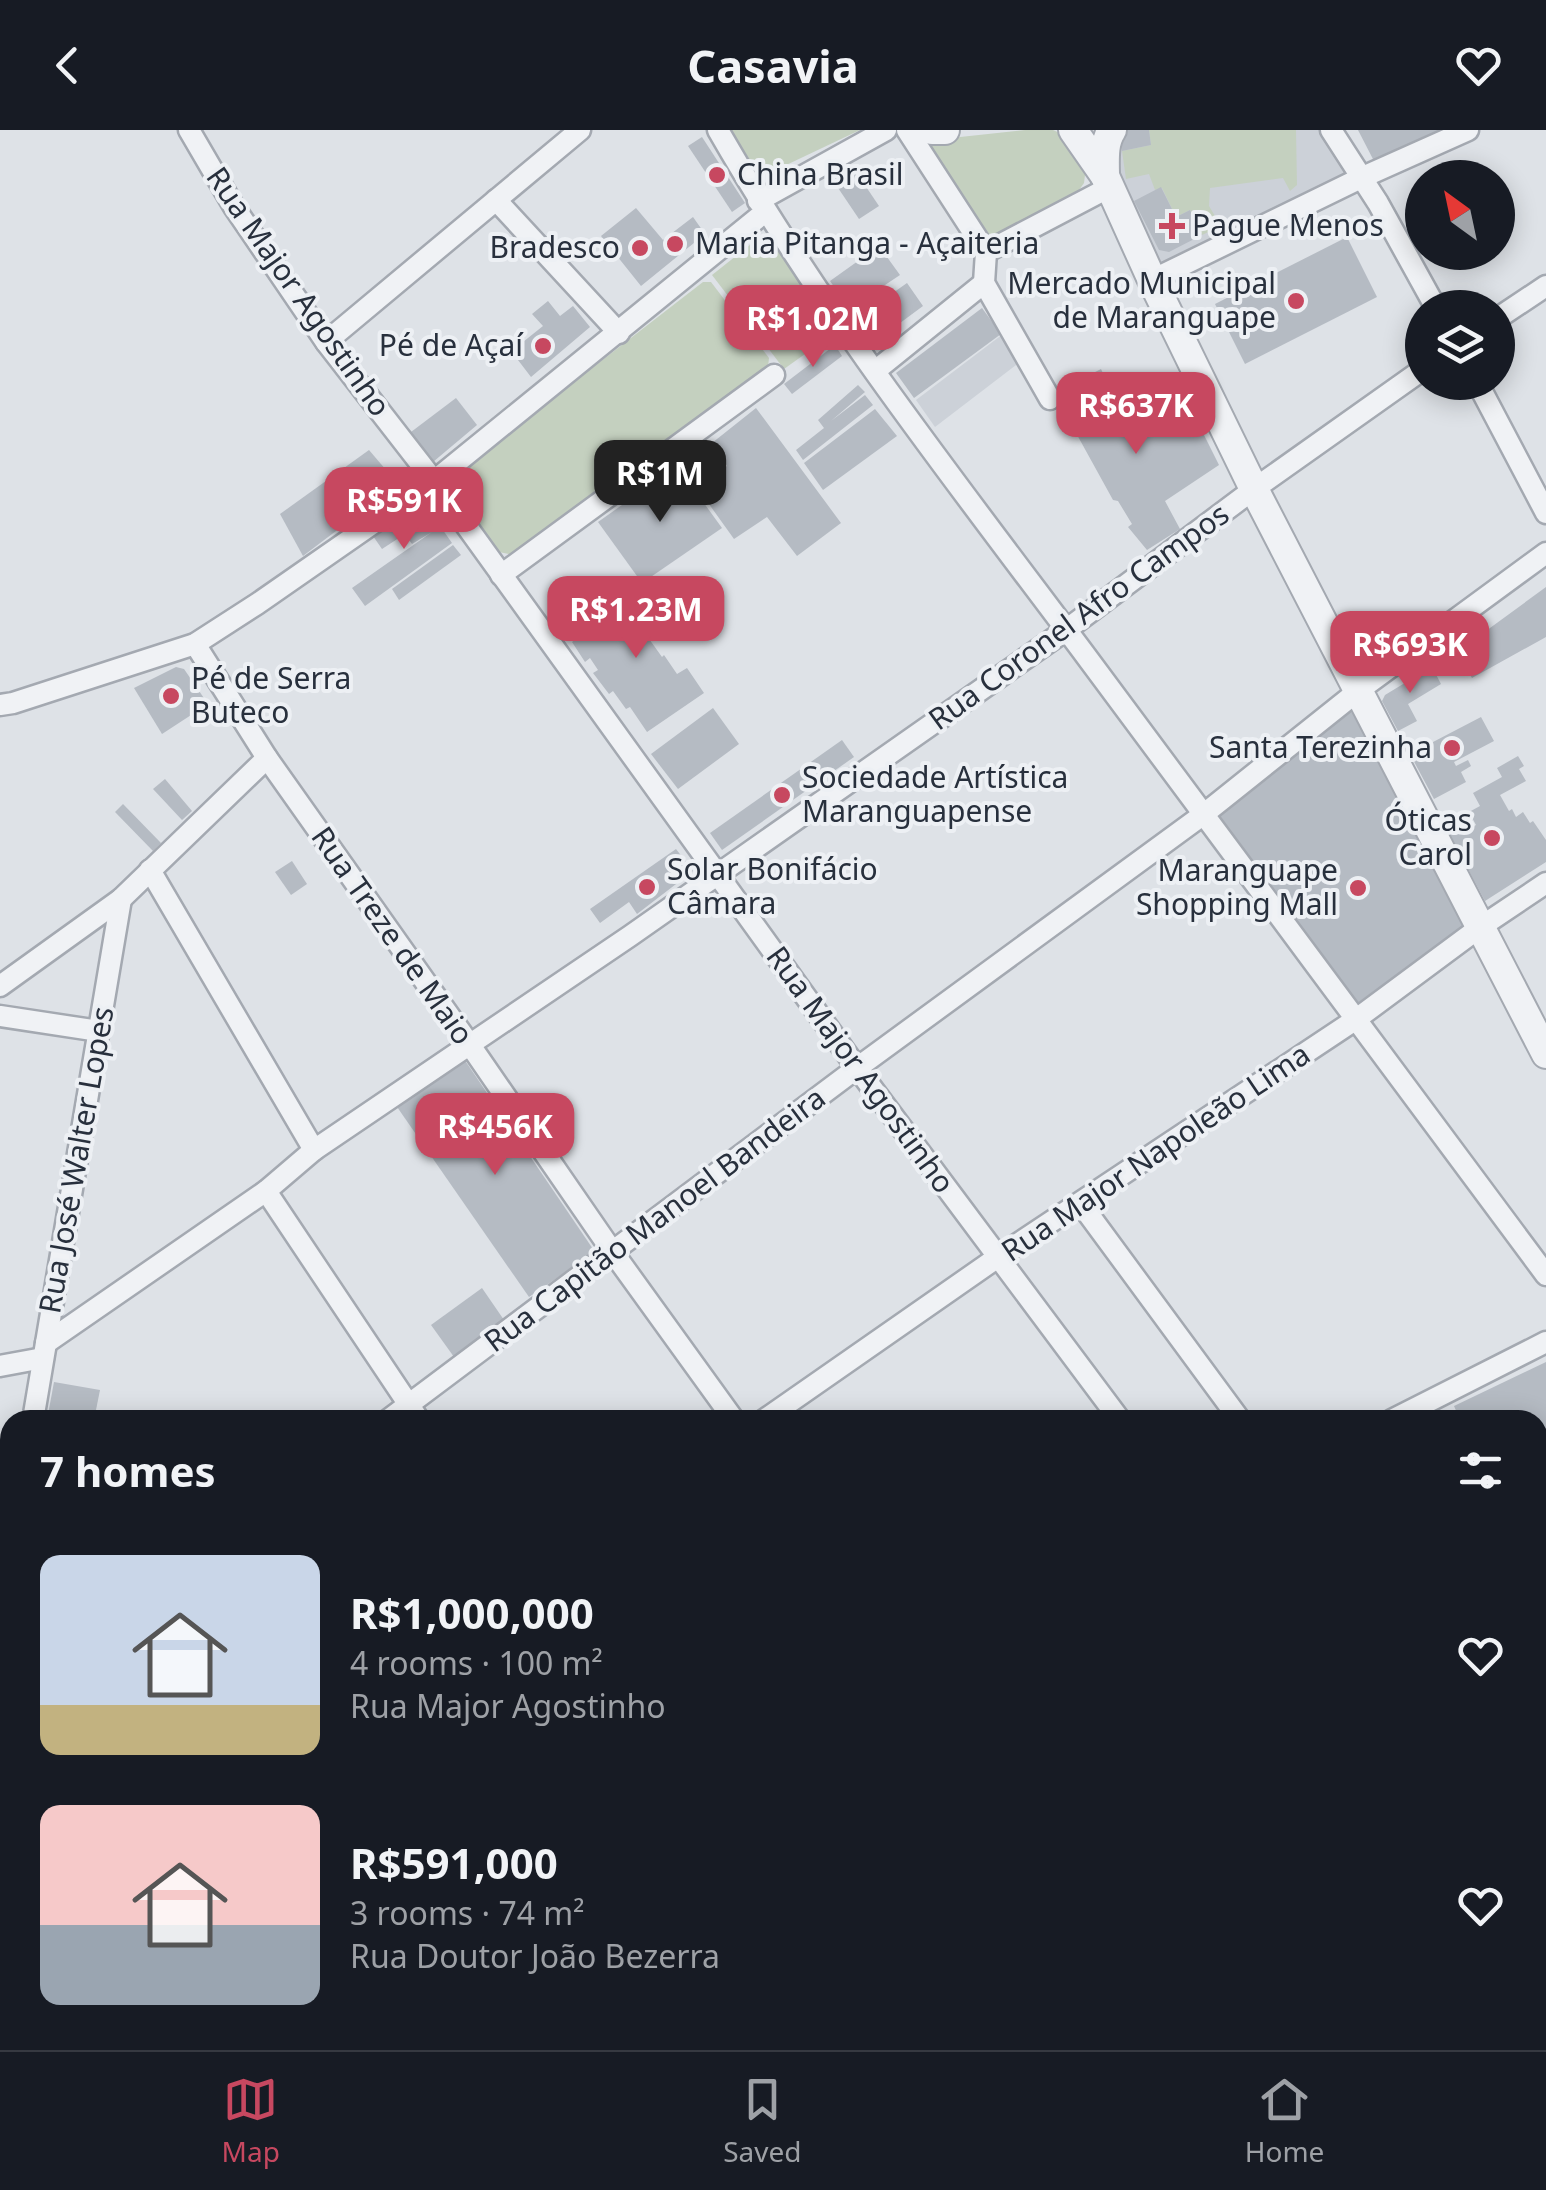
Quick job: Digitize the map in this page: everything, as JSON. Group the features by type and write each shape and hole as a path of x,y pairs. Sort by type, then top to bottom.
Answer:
{"street":[{"name":"Rua Major Agostinho","path":"190,130 234,207 326,342 434,481 857,1068 1113,1410"},
{"path":"326,342 580,130"},
{"path":"718,130 762,206 875,371 1546,1275"},
{"path":"0,705 194,644 257,604 434,481 618,333 762,206 886,130"},
{"path":"907,130 986,252 984,283 1050,399"},
{"path":"1073,130 1108,182 1254,489 1546,1054"},
{"path":"1108,182 1105,152 1112,130"},
{"path":"1331,130 1426,290"},
{"path":"1152,280 1468,130"},
{"path":"986,252 1108,182"},
{"path":"496,200 618,333"},
{"path":"875,371 984,283"},
{"path":"1515,307 1546,286"},
{"path":"502,575 774,375"},
{"name":"Rua Coronel Afro Campos","path":"45,1350 266,1191 314,1150 1066,630 1405,382"},
{"path":"1486,400 1546,513"},
{"name":"Rua Capitão Manoel Bandeira","path":"416,1410 612,1252 1204,814 1358,690 1546,553"},
{"name":"Rua Treze de Maio","path":"194,644 267,758 727,1410"},
{"path":"0,986 121,900 267,758"},
{"path":"150,870 314,1150"},
{"name":"Rua Major Napoleão Lima","path":"778,1410 998,1257 1354,1020 1546,882"},
{"name":"Rua José Walter Lopes","path":"35,1410 121,900"},
{"path":"0,1016 100,1031"},
{"path":"266,1191 413,1410"},
{"path":"1081,1204 1233,1410"},
{"path":"1414,1410 1546,1342"},
{"path":"0,1366 45,1350"}],"shaded area":[{"path":"1112,130 1331,130 1363,177 1152,280 1105,152"},
{"path":"1003,334 1020,362 935,427 916,400"}],"green space":[{"path":"730,130 860,130 761,177"},
{"path":"1053,130 1071,138 1086,167 1084,183 1074,197 981,244 914,142"},
{"path":"1149,130 1296,130 1297,185 1290,191 1283,178 1210,188 1209,206 1221,226 1202,235 1190,210 1176,217 1162,188 1155,190 1149,174 1126,179 1122,151 1151,145"},
{"path":"765,233 840,329 784,369 712,275"},
{"path":"703,282 711,282 769,358 768,367 513,555 499,552 454,487 454,475"}],"building":[{"path":"1120,130 1149,130 1151,145 1122,151"},
{"path":"1358,130 1439,130 1375,163"},
{"name":"China Brasil","path":"702,137 745,203 732,212 688,146"},
{"path":"850,163 879,206 859,219 830,176"},
{"name":"Pague Menos","path":"1161,187 1176,217 1190,210 1202,235 1169,252 1159,250 1134,201"},
{"name":"Bradesco","path":"636,208 663,240 693,217 705,234 641,286 601,236"},
{"name":"Mercado Municipal de Maranguape","path":"1347,237 1377,297 1245,364 1215,304"},
{"path":"879,246 900,275 867,297 873,307 907,283 923,306 873,343 830,281"},
{"path":"548,301 560,316 573,306 590,327 531,377 508,347 520,338 523,342 543,326 532,314"},
{"path":"982,308 1001,334 914,398 896,373"},
{"path":"835,345 842,356 792,394 784,384"},
{"path":"1101,369 1123,415 1128,413 1140,435 1159,421 1170,437 1197,421 1219,465 1165,501 1180,529 1147,550 1128,527 1132,524 1118,501 1113,500 1054,393"},
{"path":"858,385 865,392 831,421 865,395 873,405 803,460 796,450 824,428 818,420"},
{"path":"456,398 477,425 433,462 411,432"},
{"path":"756,408 841,523 797,556 767,517 734,539 696,486 727,466 712,443"},
{"path":"875,409 897,436 823,490 804,463"},
{"path":"369,450 398,484 303,556 280,514"},
{"path":"677,466 722,528 642,583 598,522"},
{"path":"424,503 452,543 365,606 352,588 432,532 412,544 405,534 382,549 373,536"},
{"path":"453,545 461,555 399,600 392,589"},
{"path":"1546,587 1546,637 1472,678 1453,647 1476,631 1479,636"},
{"path":"654,588 666,605 657,610 665,622 647,636 677,674 687,668 704,693 647,732 630,707 626,709 613,691 609,694 593,673 598,670 590,658 585,662 572,642 593,627 588,620 616,600 623,610"},
{"path":"1430,663 1441,684 1408,704 1417,721 1398,731 1382,701 1385,695 1418,675 1415,671"},
{"name":"Pé de Serra Buteco","path":"176,667 184,669 208,704 162,734 134,688"},
{"path":"713,708 739,744 678,789 651,754"},
{"name":"Maranguape Shopping Mall","path":"1350,712 1361,713 1418,828 1425,852 1465,925 1356,1004 1220,818 1220,804"},
{"name":"Santa Terezinha","path":"1481,717 1494,741 1454,762 1456,766 1468,760 1471,766 1461,772 1466,782 1434,799 1410,754"},
{"name":"Sociedade Artística Maranguapense","path":"842,740 854,757 722,850 710,833"},
{"path":"1518,756 1524,766 1519,769 1526,781 1500,795 1516,817 1523,812 1530,823 1533,821 1546,840 1546,862 1485,901 1446,827 1462,818 1469,829 1476,825 1469,812 1480,806 1473,793 1502,777 1497,768"},
{"path":"165,779 192,811 182,820 153,789"},
{"path":"123,804 161,843 153,851 115,812"},
{"name":"Solar Bonifácio Câmara","path":"676,849 693,871 637,914 629,902 600,923 590,909"},
{"path":"292,861 307,884 291,895 275,872"},
{"path":"464,1059 595,1252 529,1297 395,1104"},
{"path":"482,1288 504,1320 454,1357 431,1325"},
{"path":"1546,1362 1546,1410 1456,1410 1454,1406"},
{"path":"54,1382 100,1390 96,1410 49,1410"}],"place":[{"name":"China Brasil","path":"717,175"},
{"name":"Pague Menos","path":"1172,226"},
{"name":"Maria Pitanga - Açaiteria","path":"675,244"},
{"name":"Bradesco","path":"640,248"},
{"name":"Mercado Municipal de Maranguape","path":"1296,301"},
{"name":"Pé de Açaí","path":"543,346"},
{"name":"Pé de Serra Buteco","path":"171,696"},
{"name":"Santa Terezinha","path":"1452,748"},
{"name":"Sociedade Artística Maranguapense","path":"782,795"},
{"name":"Óticas Carol","path":"1492,838"},
{"name":"Solar Bonifácio Câmara","path":"647,887"},
{"name":"Maranguape Shopping Mall","path":"1358,888"}]}
